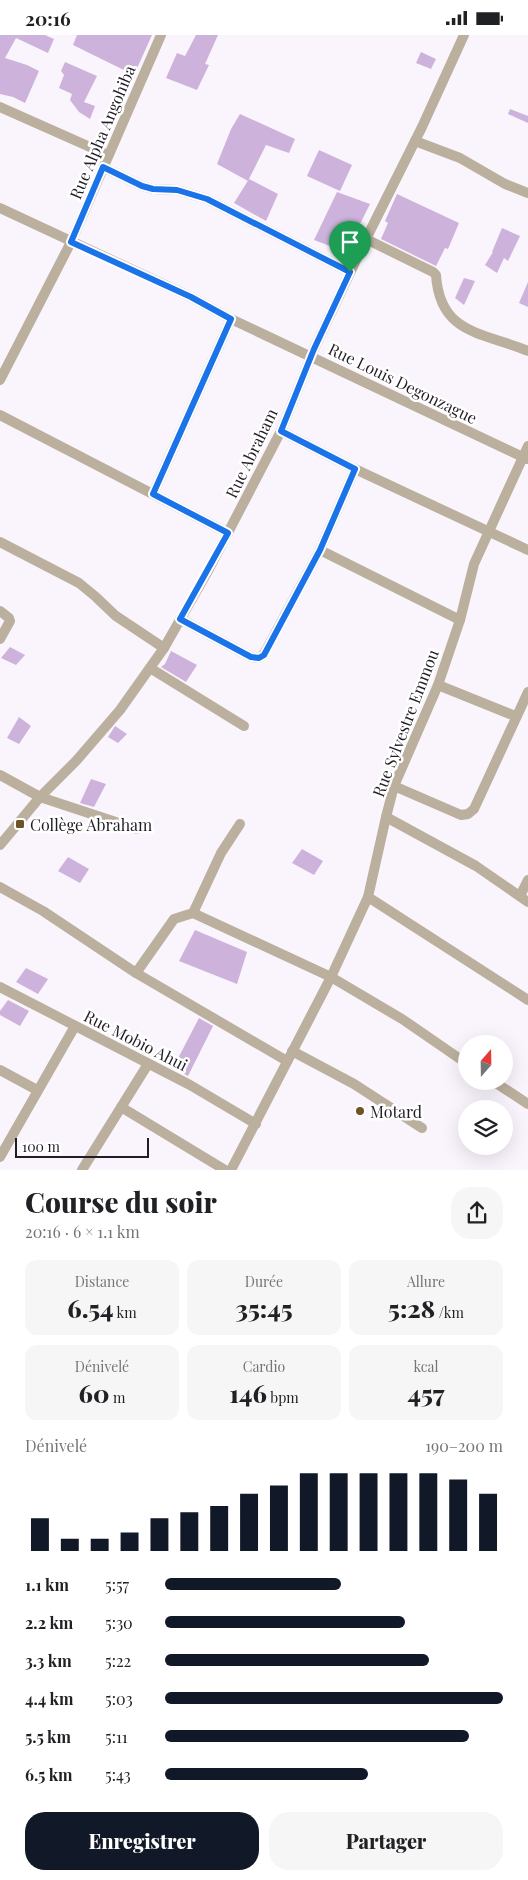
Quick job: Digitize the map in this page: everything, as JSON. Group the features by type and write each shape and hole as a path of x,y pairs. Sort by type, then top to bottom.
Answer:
{"street":[{"name":"Rue Alpha Angohiba","path":"0,380 71,242 161,35"},
{"name":"Rue Abraham","path":"0,845 40,797 76,761 120,710 164,648 228,533 281,431 311,356 464,35"},
{"path":"0,107 108,155"},
{"path":"415,141 460,158 505,184 528,193"},
{"path":"103,167 142,186 153,189 177,190 207,199 350,272"},
{"name":"Rue Louis Degonzague","path":"0,208 191,297 231,319 525,459"},
{"path":"366,239 433,272 436,275 439,300 445,311 460,326 528,351"},
{"path":"153,494 231,319"},
{"path":"0,415 228,533"},
{"path":"281,431 355,469 528,550"},
{"name":"Rue Sylvestre Emmou","path":"231,1170 331,977 368,897 394,786 438,685 460,620 474,564 525,459 528,446"},
{"path":"180,619 251,657 259,658 264,655 320,550 355,469"},
{"path":"0,542 79,583 116,616 164,648"},
{"path":"320,550 460,620"},
{"path":"0,611 9,617 10,621 0,639"},
{"path":"150,668 244,725"},
{"path":"438,685 516,716"},
{"path":"394,786 461,815 474,809 528,692"},
{"path":"0,775 40,797 137,829"},
{"path":"386,817 476,866 524,899 528,880"},
{"path":"192,913 221,853 240,824"},
{"path":"0,887 51,915 136,973 287,1061"},
{"path":"368,897 528,999"},
{"path":"136,973 174,919 192,913 331,977 377,1004 458,1058"},
{"name":"Rue Mobio Ahui","path":"0,987 190,1085 256,1123"},
{"path":"1,1151 75,1026"},
{"path":"292,1051 354,1084 422,1128"},
{"path":"82,1170 148,1064"},
{"path":"0,1070 37,1091"},
{"path":"507,1090 528,1104"},
{"path":"121,1107 225,1170"}],"building":[{"path":"0,35 45,35 54,39 48,53 16,38 5,58 39,71 25,103 13,97 0,94"},
{"path":"77,35 152,35 134,75 73,45"},
{"path":"196,35 218,35 205,64 209,65 197,90 166,78 177,53 185,56"},
{"path":"421,52 436,59 431,69 416,63"},
{"path":"65,62 97,76 84,102 95,106 90,119 79,112 70,100 72,94 59,88 64,75 61,71"},
{"path":"510,109 528,116 528,123 508,114"},
{"path":"240,114 295,139 289,153 266,145 248,181 217,164 231,129"},
{"path":"319,150 352,165 340,191 307,176"},
{"path":"249,179 278,194 266,221 234,203"},
{"path":"337,192 370,204 346,252 314,240"},
{"path":"397,194 459,223 448,249 445,248 436,266 381,239 388,223 385,221"},
{"path":"502,228 520,236 508,261 504,258 497,273 485,265 493,252"},
{"path":"464,278 475,281 464,305 455,298"},
{"path":"528,282 528,307 519,303"},
{"path":"10,647 25,655 16,665 1,658"},
{"path":"171,651 197,665 186,682 161,667 165,664"},
{"path":"19,717 31,726 19,744 7,738"},
{"path":"115,726 127,734 118,743 108,737"},
{"path":"91,779 106,784 94,807 80,803"},
{"path":"302,849 323,861 314,875 292,863"},
{"path":"68,857 89,869 80,883 58,871"},
{"path":"195,930 247,952 237,984 179,961"},
{"path":"26,968 48,979 38,994 16,982"},
{"path":"8,1000 29,1011 20,1026 0,1015 0,1011"},
{"path":"199,1018 213,1026 188,1076 173,1068"}],"place":[{"name":"Collège Abraham","path":"20,824"},
{"name":"Motard","path":"360,1111"}],"route":[{"path":"103,167 142,186 153,189 188,192 207,199 350,272 314,349 281,431 355,469 320,550 264,655 259,658 251,657 180,619 228,533 153,494 231,319 191,297 71,242 103,167"}]}
